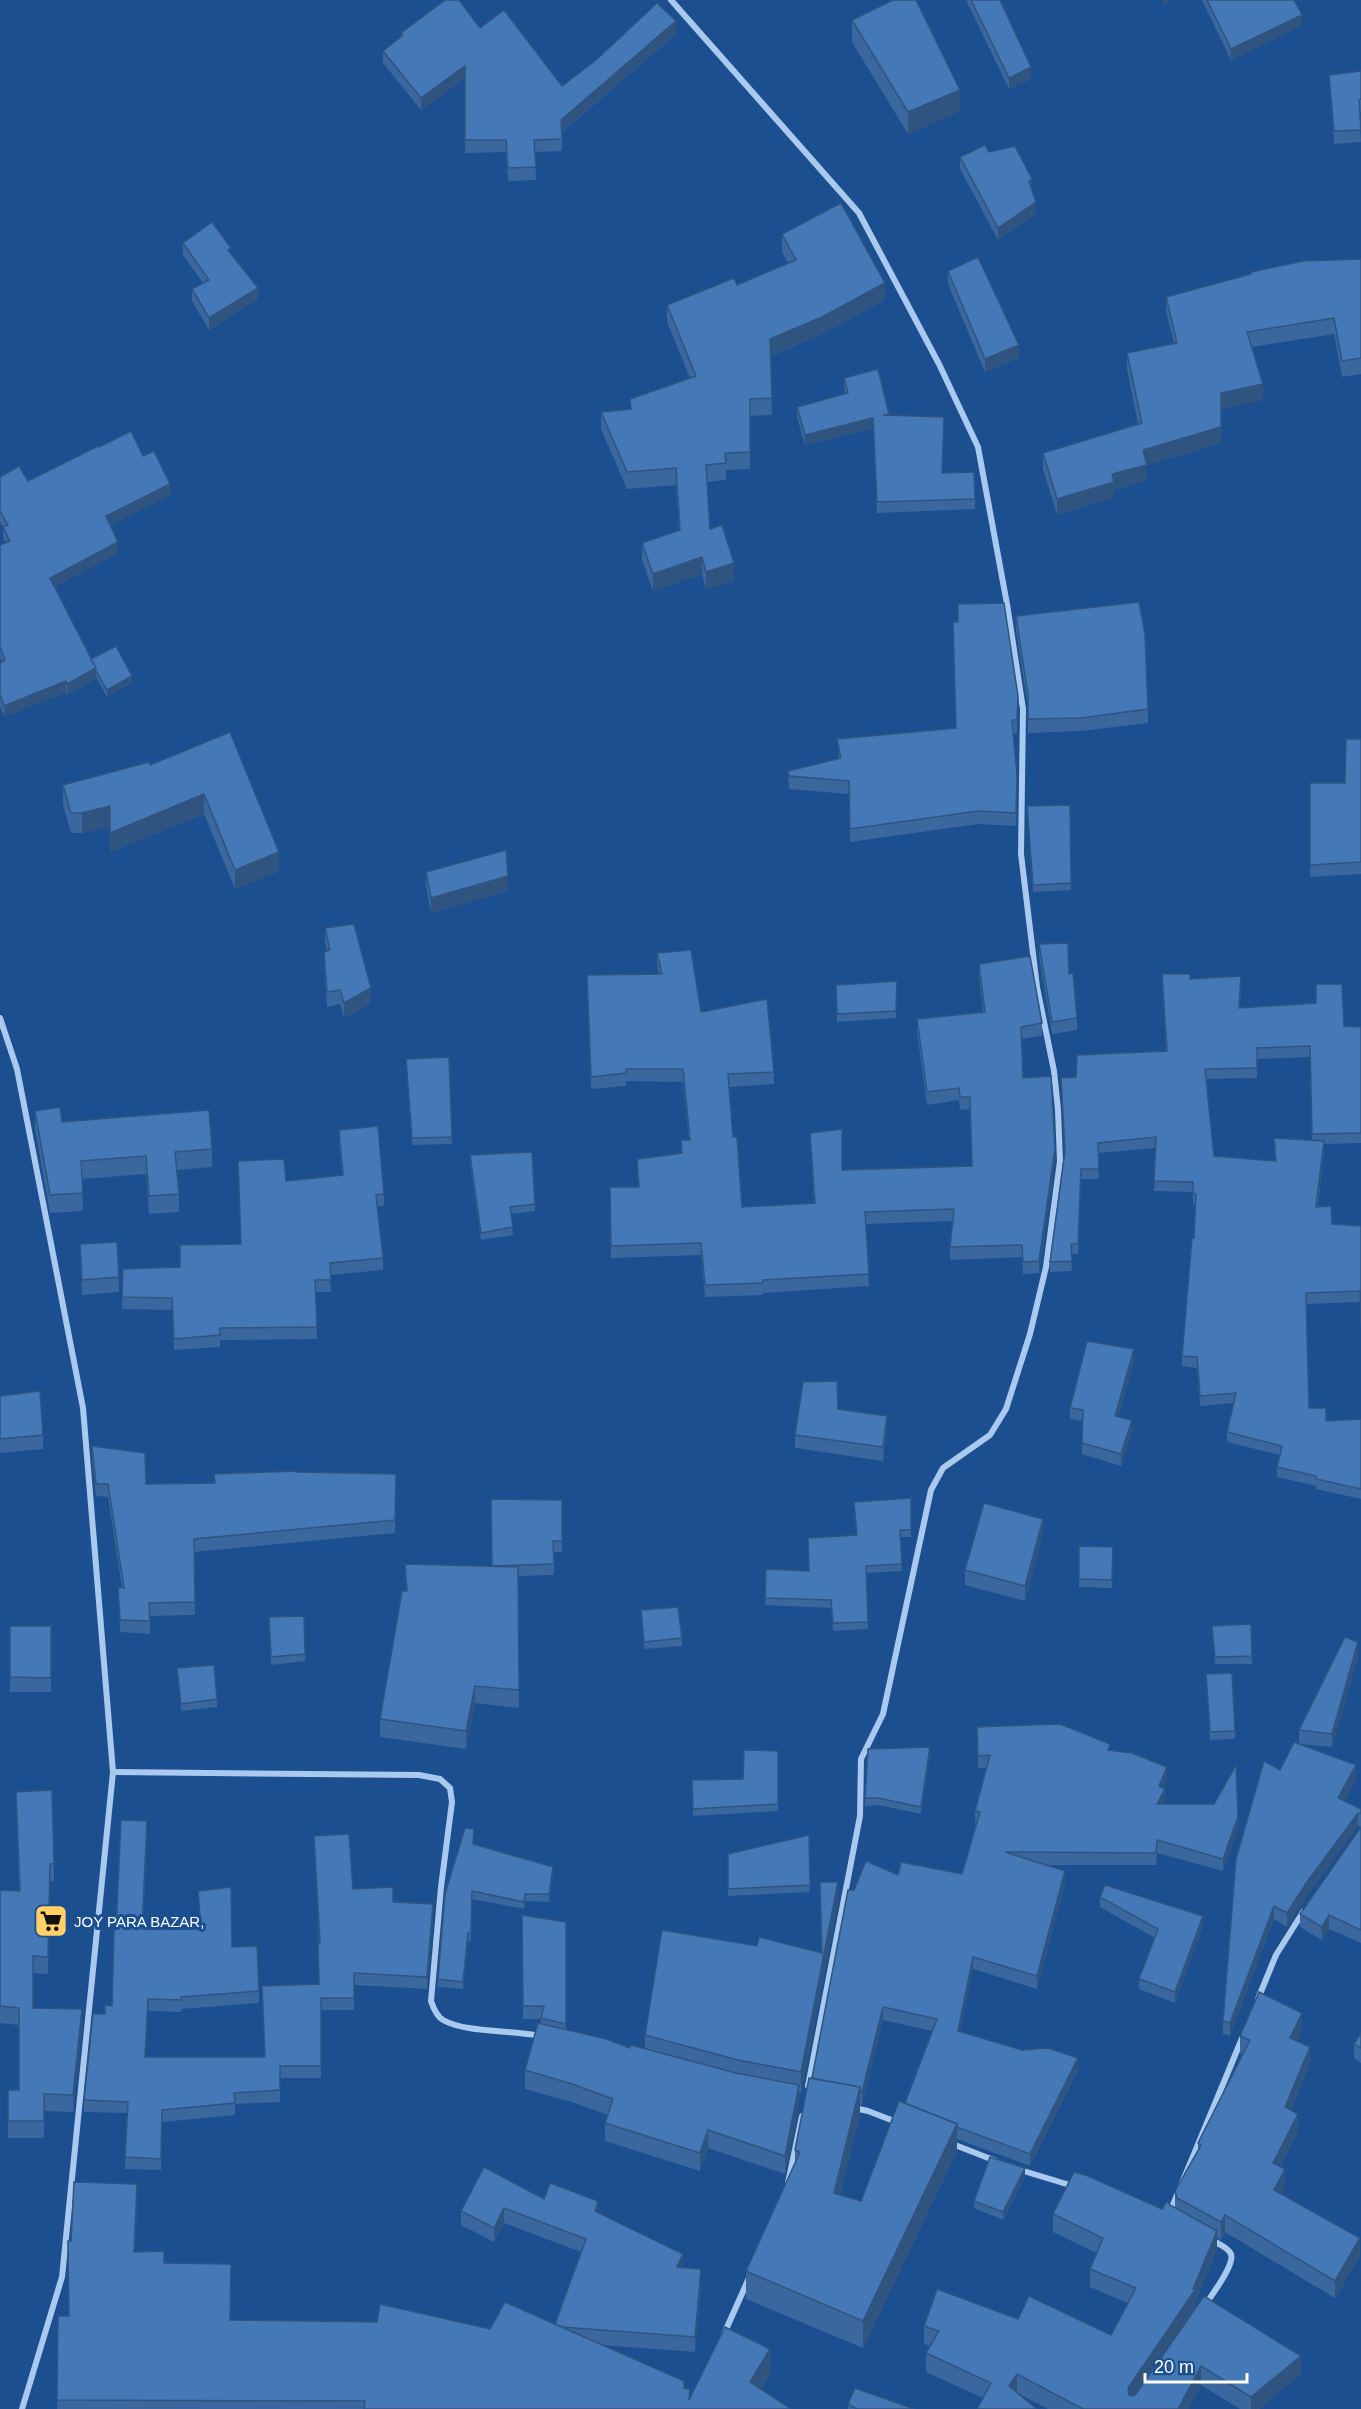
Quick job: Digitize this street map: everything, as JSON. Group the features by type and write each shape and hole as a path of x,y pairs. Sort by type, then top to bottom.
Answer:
{"street":[{"path":"671,0 859,213 939,364 978,447 1007,604 1023,709 1021,854 1037,987 1054,1071 1058,1110 1060,1161 1046,1267 1030,1334 1006,1409 990,1435 943,1468 931,1490 883,1714 861,1759 860,1816 805,2099"},
{"path":"0,1018 17,1070 83,1408 113,1772 62,2277 22,2409"},
{"path":"113,1772 418,1775 440,1779 450,1788 452,1802 430,2001 442,2019 462,2025 546,2037"},
{"path":"1255,2006 1276,1955 1305,1909"},
{"path":"1159,2210 1171,2216 1169,2208 1247,2026"},
{"path":"847,2107 868,2111 911,2128"},
{"path":"787,2190 803,2110"},
{"path":"943,2140 1007,2165 1085,2189"},
{"path":"1201,2311 1225,2274 1231,2259 1231,2253 1226,2248 1208,2238"},
{"path":"722,2337 751,2275"}],"building":[{"path":"445,0 459,0 480,28 504,10 562,86 596,60 657,3 676,21 561,120 562,139 534,140 536,167 508,168 506,140 465,140 465,66 421,98 383,51 403,35 401,33"},
{"path":"893,0 916,0 960,90 908,112 852,20"},
{"path":"971,0 1000,0 1031,67 1009,78"},
{"path":"1207,0 1294,0 1302,15 1231,49"},
{"path":"1361,71 1361,99 1359,100 1361,130 1334,131 1329,75"},
{"path":"985,145 989,152 1015,146 1032,179 1029,181 1036,202 998,228 960,157"},
{"path":"841,203 885,283 822,317 770,339 772,398 750,399 750,452 725,453 726,463 706,465 710,529 722,525 734,563 706,572 702,557 653,574 642,543 680,530 676,468 627,472 601,412 631,409 630,399 696,376 667,305 734,278 737,285 796,260 782,234"},
{"path":"212,222 231,248 228,250 258,288 209,318 192,289 209,280 183,243"},
{"path":"978,257 1019,345 985,359 948,271"},
{"path":"1361,259 1361,358 1342,361 1334,318 1247,332 1263,384 1221,393 1221,427 1143,450 1147,465 1112,474 1114,482 1057,499 1043,453 1142,423 1127,353 1177,343 1166,297 1251,274 1251,272 1303,261"},
{"path":"878,369 889,414 883,415 944,417 942,473 974,472 975,499 877,502 873,418 805,435 797,407 848,393 844,378"},
{"path":"131,431 143,456 154,451 170,484 106,516 118,542 50,578 96,668 67,684 66,681 4,706 0,695 0,663 5,660 0,647 0,545 10,541 3,527 8,525 0,511 0,477 19,466 28,481"},
{"path":"1139,602 1145,634 1148,709 1081,718 1028,719 1028,695 1016,616"},
{"path":"1004,603 1018,696 1017,720 1012,720 1017,775 1016,813 978,811 850,829 849,781 789,776 788,771 841,758 837,739 956,728 953,622 958,622 958,604"},
{"path":"116,646 132,676 107,690 91,659"},
{"path":"230,732 279,852 235,870 204,794 110,833 110,806 82,813 71,813 63,785 149,762 150,765"},
{"path":"1346,739 1361,739 1361,862 1310,865 1310,783 1345,783"},
{"path":"1070,805 1071,883 1033,885 1027,806"},
{"path":"506,850 508,876 431,898 426,872"},
{"path":"354,924 371,988 344,1003 340,990 327,992 324,952 330,950 325,928"},
{"path":"1068,943 1069,974 1073,973 1077,1018 1052,1022 1039,944"},
{"path":"691,950 701,1012 767,999 774,1072 728,1074 733,1137 737,1137 742,1207 815,1203 810,1133 842,1129 842,1170 972,1166 970,1097 960,1097 959,1088 927,1092 917,1019 985,1012 979,964 1030,956 1042,1023 1021,1027 1023,1078 1051,1076 1055,1148 1039,1261 1023,1262 1022,1245 950,1247 954,1209 865,1212 869,1274 763,1280 763,1283 705,1285 701,1243 611,1246 610,1187 639,1187 637,1159 682,1153 681,1140 690,1140 683,1069 626,1069 626,1073 591,1077 587,975 662,974 657,953"},
{"path":"1162,974 1190,974 1190,979 1241,976 1239,1008 1316,1003 1316,984 1342,984 1344,1026 1361,1027 1361,1133 1312,1134 1310,1046 1257,1048 1257,1068 1205,1069 1214,1156 1276,1161 1274,1138 1324,1141 1316,1207 1331,1206 1332,1224 1361,1226 1361,1321 1360,1291 1306,1293 1309,1408 1326,1408 1326,1421 1361,1419 1361,1489 1277,1467 1282,1446 1227,1432 1236,1393 1200,1396 1197,1357 1182,1356 1196,1194 1193,1193 1193,1182 1154,1181 1156,1137 1098,1143 1099,1169 1081,1169 1078,1244 1071,1244 1072,1261 1050,1262 1065,1151 1061,1078 1076,1077 1077,1055 1167,1051"},
{"path":"897,981 896,1011 837,1014 836,985"},
{"path":"449,1057 452,1137 412,1138 406,1059"},
{"path":"60,1107 62,1122 209,1110 212,1149 175,1152 179,1194 149,1196 146,1156 81,1161 83,1193 50,1195 35,1111"},
{"path":"378,1126 384,1194 376,1195 383,1258 330,1263 331,1280 315,1280 317,1327 220,1328 220,1335 174,1339 172,1298 122,1297 123,1269 180,1267 180,1245 241,1244 238,1161 284,1159 286,1181 343,1175 339,1130"},
{"path":"532,1152 535,1204 510,1207 513,1227 481,1233 470,1155"},
{"path":"117,1242 119,1277 82,1280 80,1244"},
{"path":"1087,1341 1134,1349 1115,1416 1132,1420 1121,1454 1082,1443 1083,1410 1070,1408"},
{"path":"837,1381 838,1409 887,1416 883,1447 795,1435 803,1382"},
{"path":"40,1391 43,1435 0,1439 0,1396"},
{"path":"92,1446 145,1453 146,1484 215,1483 214,1474 297,1471 396,1474 395,1520 194,1539 195,1602 149,1603 150,1621 120,1620 118,1587 124,1588 108,1484 96,1484"},
{"path":"911,1498 911,1530 900,1530 902,1564 866,1566 868,1622 833,1623 831,1600 765,1598 766,1569 809,1571 808,1538 857,1535 854,1502"},
{"path":"491,1499 562,1500 562,1541 553,1541 554,1564 492,1566"},
{"path":"984,1503 1043,1519 1025,1586 965,1570"},
{"path":"1079,1546 1113,1547 1112,1580 1079,1579"},
{"path":"405,1564 518,1567 519,1690 475,1686 466,1731 380,1719 402,1591 407,1591"},
{"path":"678,1607 682,1638 644,1642 641,1610"},
{"path":"304,1616 305,1654 271,1657 269,1617"},
{"path":"1251,1624 1252,1656 1215,1657 1212,1626"},
{"path":"10,1626 51,1626 51,1678 10,1677"},
{"path":"1345,1637 1358,1642 1332,1734 1299,1730"},
{"path":"214,1665 217,1699 181,1704 177,1668"},
{"path":"1232,1673 1235,1731 1210,1732 1206,1674"},
{"path":"1060,1724 1110,1744 1108,1750 1132,1753 1167,1767 1159,1786 1165,1789 1157,1804 1214,1804 1236,1765 1238,1817 1223,1859 1157,1840 1156,1853 1005,1852 1065,1871 1037,1976 973,1957 958,2031 1022,2050 1048,2048 1078,2058 1030,2154 957,2127 957,2124 905,2103 937,2019 883,2007 862,2092 860,2092 860,2087 812,2078 848,1890 854,1890 866,1861 898,1875 901,1862 962,1874 980,1812 975,1811 990,1755 978,1756 977,1727"},
{"path":"1294,1742 1356,1765 1338,1798 1361,1809 1361,1813 1358,1813 1287,1913 1274,1906 1230,2023 1223,2021 1236,1859 1264,1761 1280,1770"},
{"path":"930,1747 921,1807 878,1798 865,1798 868,1749"},
{"path":"744,1750 778,1751 778,1804 693,1809 692,1780 743,1779"},
{"path":"52,1790 54,1864 50,1864 48,1957 33,1956 33,2008 82,2009 73,2095 44,2094 44,2121 8,2121 8,2090 19,2090 19,2008 0,2006 0,1890 20,1891 16,1792"},
{"path":"121,1820 147,1821 142,1929 201,1929 198,1891 231,1887 232,1947 257,1946 259,1991 181,1997 181,2000 148,1999 145,2057 265,2057 262,1986 319,1984 318,1943 320,1943 314,1836 349,1834 353,1889 393,1887 393,1902 433,1904 427,1977 354,1973 354,1998 321,1998 321,2066 280,2066 280,2090 234,2093 235,2103 162,2110 161,2159 125,2157 128,2102 84,2100 93,2014 105,2014 105,2005 112,2006"},
{"path":"1361,1827 1361,1930 1329,1915 1322,1927 1300,1914"},
{"path":"465,1828 474,1829 473,1844 553,1867 549,1894 525,1894 524,1902 472,1891 471,1933 468,1933 463,1982 438,1979 445,1894"},
{"path":"809,1835 810,1885 728,1889 728,1854"},
{"path":"820,1882 838,1882 801,2072 738,2060 645,2035 662,1930 757,1946 759,1937 822,1953"},
{"path":"1105,1885 1203,1916 1175,1992 1139,1979 1158,1929 1100,1897"},
{"path":"522,1915 566,1922 566,2024 541,2018 544,2006 523,2006"},
{"path":"1259,1992 1302,2013 1290,2038 1310,2047 1285,2107 1298,2114 1273,2163 1285,2169 1274,2190 1360,2238 1335,2281 1225,2215 1221,2222 1177,2198 1175,2191 1201,2145 1198,2143 1250,2040 1240,2036"},
{"path":"538,2023 606,2039 630,2048 631,2045 736,2073 799,2085 785,2156 708,2130 700,2153 605,2123 613,2099 525,2070"},
{"path":"1361,2033 1361,2048 1354,2044"},
{"path":"809,2078 860,2087 834,2193 861,2201 899,2101 957,2124 863,2321 746,2271 800,2152 795,2150"},
{"path":"990,2157 1025,2168 1003,2212 974,2201"},
{"path":"484,2167 544,2199 550,2183 598,2201 595,2211 683,2254 677,2267 701,2269 695,2337 562,2327 555,2324 586,2239 504,2208 494,2228 461,2211"},
{"path":"1074,2172 1162,2209 1167,2201 1170,2205 1217,2231 1193,2289 1195,2290 1128,2388 1129,2395 1136,2394 1204,2296 1301,2356 1251,2397 1201,2366 1178,2409 1083,2409 1017,2374 1009,2386 1037,2409 977,2409 991,2383 926,2353 939,2331 924,2326 937,2289 1018,2319 1029,2296 1111,2335 1136,2288 1090,2269 1103,2238 1053,2214"},
{"path":"74,2182 137,2184 134,2252 164,2251 164,2263 231,2264 230,2320 377,2322 380,2304 490,2329 505,2302 684,2381 684,2388 690,2389 689,2400 725,2327 770,2349 750,2382 791,2409 364,2409 365,2401 57,2400 58,2316 69,2316 68,2241 71,2241"},
{"path":"855,2388 914,2409 857,2409 848,2404"}],"place":[{"name":"JOY PARA BAZAR,","path":"51,1921"}]}
